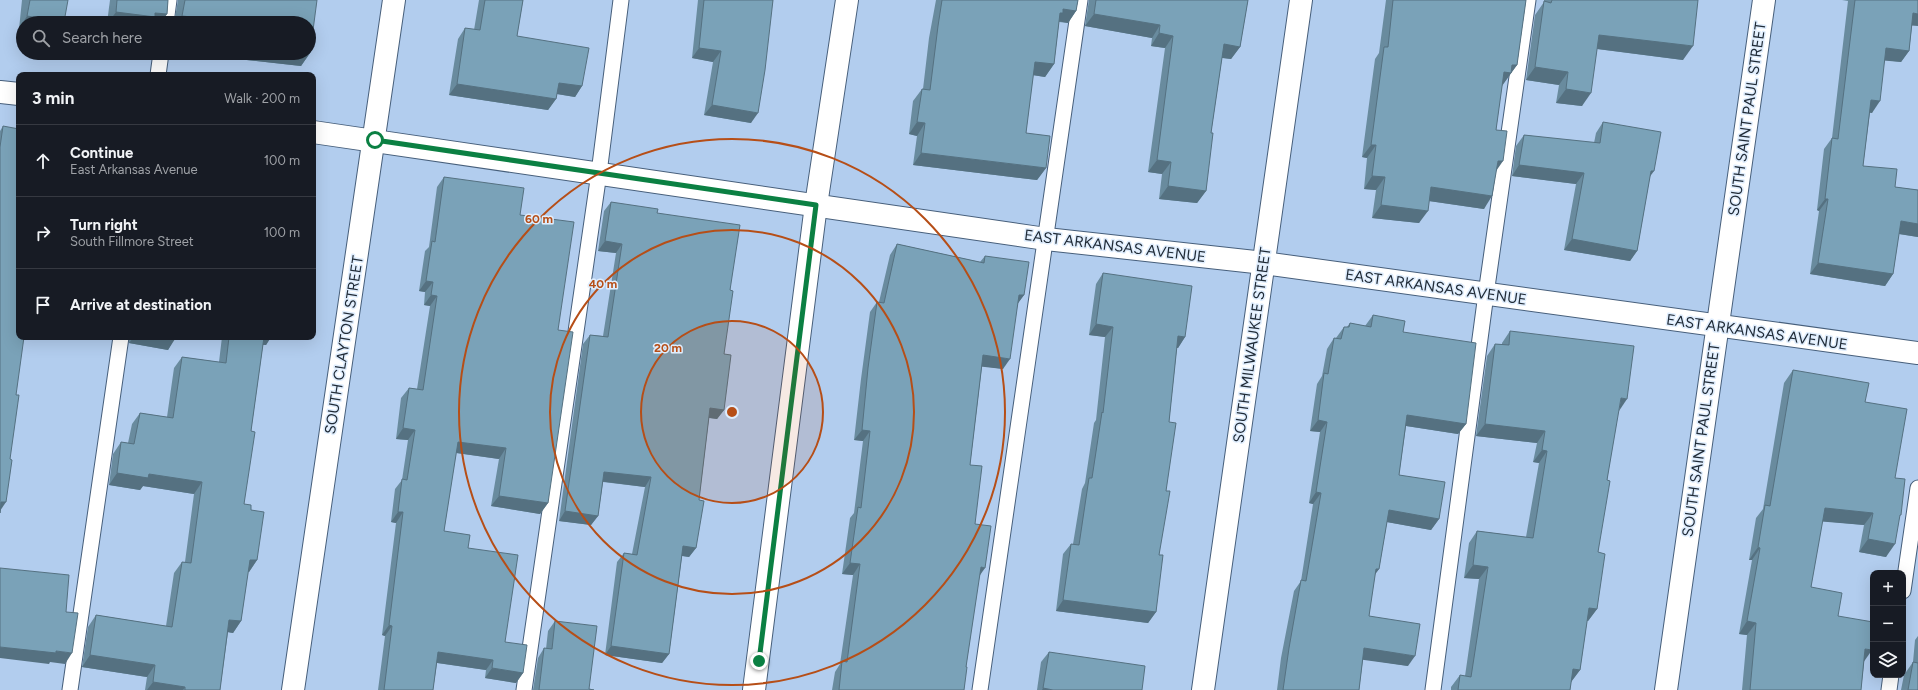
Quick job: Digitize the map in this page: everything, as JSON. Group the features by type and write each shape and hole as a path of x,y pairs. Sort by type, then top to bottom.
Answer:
{"street":[{"name":"SOUTH CLAYTON STREET","path":"293,690 375,140 394,0"},
{"path":"754,690 816,205 847,0"},
{"name":"SOUTH MILWAUKEE STREET","path":"1203,690 1301,0"},
{"name":"SOUTH SAINT PAUL STREET","path":"1666,690 1764,0"},
{"path":"0,92 16,94"},
{"name":"EAST ARKANSAS AVENUE","path":"316,132 1046,239 1264,263 1718,327 1918,353"}],"lane":[{"path":"167,16 169,0"},
{"path":"524,690 599,173 621,0"},
{"path":"980,690 1080,0"},
{"path":"1433,690 1486,294 1528,0"},
{"path":"159,72 161,60"},
{"path":"70,690 121,340"},
{"path":"1906,571 1918,488"},
{"path":"1889,690 1891,678"}],"building":[{"path":"30,0 68,0 65,16 27,16"},
{"path":"117,0 168,0 167,14 155,13 155,16 147,16 116,12"},
{"path":"185,0 317,0 315,16 182,16"},
{"path":"485,0 523,0 517,36 589,48 582,86 559,83 556,99 457,84 465,28 480,30"},
{"path":"704,0 773,0 765,70 758,113 712,105 721,51 699,48"},
{"path":"942,0 1078,0 1076,11 1063,9 1063,13 1060,13 1054,64 1035,62 1026,133 1050,136 1046,168 921,153 925,123 917,122 922,89 930,90"},
{"path":"1096,0 1248,0 1240,47 1224,44 1211,133 1213,133 1206,191 1168,186 1171,162 1157,160 1173,36 1159,33 1160,25 1094,14"},
{"path":"1393,0 1526,0 1517,65 1512,65 1511,73 1504,72 1496,130 1507,131 1503,161 1498,161 1492,196 1431,187 1428,211 1381,205 1385,177 1372,176 1376,145 1371,145 1384,47 1388,47"},
{"path":"1552,0 1698,0 1693,46 1599,35 1591,93 1566,89 1568,72 1535,67 1544,1 1551,3"},
{"path":"1855,0 1918,0 1918,14 1913,13 1909,51 1886,48 1880,101 1871,100 1863,166 1897,169 1895,187 1918,190 1918,224 1901,221 1893,274 1818,263 1828,199 1825,199 1832,138 1838,139"},
{"path":"1603,122 1661,132 1654,171 1651,171 1637,251 1572,239 1584,173 1519,165 1524,135 1600,143"},
{"path":"3,126 16,128 16,340 24,340 16,395 19,395 10,459 12,460 6,502 1,502 0,513 0,147"},
{"path":"444,177 524,188 520,215 574,222 558,330 573,332 548,503 499,496 506,448 458,442 444,531 470,535 468,548 518,555 505,642 527,645 523,673 492,668 493,660 438,652 433,690 384,690 392,626 389,625 403,512 398,512 402,479 407,480 415,430 403,428 409,388 423,390 437,296 431,295 433,282 426,281 432,241 435,242"},
{"path":"611,202 658,209 657,213 740,225 730,290 733,291 724,354 731,355 724,410 710,408 699,500 704,501 696,548 683,546 669,654 611,646 624,553 637,555 651,477 604,472 598,516 565,511 590,335 608,337 622,244 605,241"},
{"path":"897,244 984,263 985,256 1029,262 1024,295 1019,295 1010,359 983,355 970,465 982,466 975,524 991,526 985,568 981,567 964,690 839,690 842,661 847,662 860,564 850,563 858,507 861,508 870,431 862,430 868,368 877,302 884,303"},
{"path":"1103,273 1192,286 1185,337 1178,336 1169,422 1176,423 1166,491 1170,491 1159,555 1163,555 1156,612 1063,600 1071,544 1079,545 1089,478 1092,478 1102,412 1103,413 1113,327 1096,324"},
{"path":"1373,315 1405,321 1403,332 1476,343 1466,424 1407,415 1399,475 1445,482 1439,519 1389,510 1379,569 1376,569 1369,616 1420,624 1415,656 1364,648 1359,690 1283,690 1301,580 1306,581 1321,493 1316,492 1327,422 1318,420 1324,373 1328,374 1334,338 1341,339 1344,327 1349,327 1350,323 1371,327"},
{"path":"1510,331 1634,346 1627,399 1621,398 1607,480 1610,481 1598,552 1605,554 1597,609 1589,608 1580,670 1573,669 1570,690 1458,690 1460,675 1471,677 1488,567 1473,565 1477,531 1533,538 1547,451 1542,450 1545,431 1485,424 1495,344 1509,345"},
{"path":"229,340 264,340 251,431 255,432 244,504 251,505 251,510 264,512 257,560 250,560 241,621 229,620 220,690 185,690 185,687 153,682 155,665 90,655 96,615 172,627 182,562 191,563 202,482 149,474 148,478 117,473 121,442 134,444 140,413 173,418 182,357 226,363"},
{"path":"1793,370 1869,383 1865,402 1907,409 1895,478 1905,479 1901,515 1895,544 1868,539 1873,513 1825,508 1811,587 1842,593 1838,616 1870,621 1870,650 1865,649 1861,690 1750,690 1756,623 1747,621 1760,548 1758,547 1765,505 1770,506"},
{"path":"0,568 69,575 66,612 78,613 72,653 56,651 56,653 0,647"},
{"path":"555,621 597,626 589,689 594,690 539,690 544,648 552,649"},
{"path":"1049,652 1145,666 1142,690 1053,690 1043,688"},
{"path":"1913,662 1918,663 1918,690 1908,690"}],"route":[{"path":"375,140 816,205 759,661"}]}
